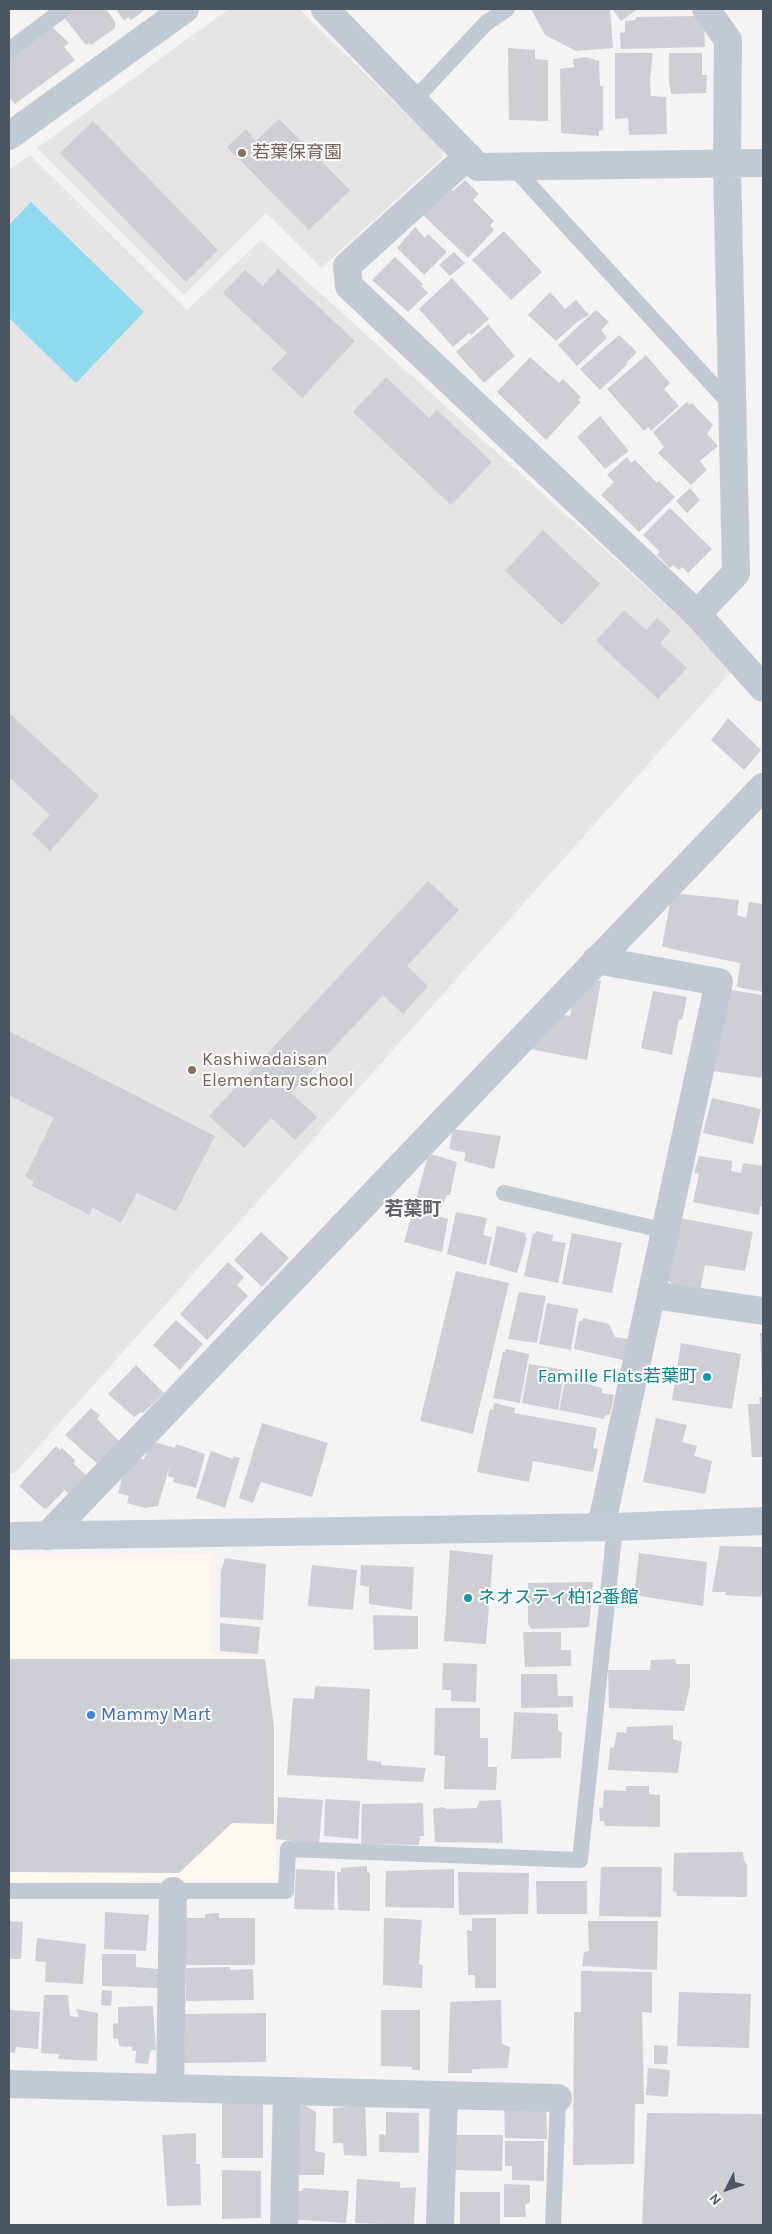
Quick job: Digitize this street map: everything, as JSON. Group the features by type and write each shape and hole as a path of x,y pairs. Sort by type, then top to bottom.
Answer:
{"street":[{"path":"9,136 185,9"},
{"path":"325,9 478,167 763,163"},
{"path":"697,614 736,573 727,164 728,40 706,9"},
{"path":"468,156 347,266 349,286 697,614 763,688"},
{"path":"47,1536 763,787"},
{"path":"596,960 719,982 666,1231 608,1527"},
{"path":"653,1295 763,1311"},
{"path":"9,1536 608,1527 763,1521"},
{"path":"170,2088 173,1891"},
{"path":"9,2084 558,2098"},
{"path":"284,2225 287,2091"},
{"path":"440,2225 444,2095"}],"lane":[{"path":"9,50 64,9"},
{"path":"414,100 486,23 507,9"},
{"path":"514,166 733,407"},
{"path":"504,1193 666,1231"},
{"path":"9,1891 286,1891 288,1849 580,1860 608,1527"},
{"path":"553,2225 558,2098"}],"shaded area":[{"name":"若葉保育園","path":"229,9 299,9 443,149 442,158 321,268 266,213 184,295 37,148"},
{"name":"Kashiwadaisan Elementary school","path":"30,155 187,310 261,240 735,667 15,1473 9,1474 9,170"},
{"path":"211,1554 211,1654 265,1657 274,1727 276,1879 9,1883 9,1557"}],"water":[{"path":"31,202 144,312 76,383 9,318 9,225"}],"building":[{"path":"72,9 106,9 115,22 115,28 91,45 90,43 86,45 63,16"},
{"path":"116,9 146,9 131,20 128,17 124,21"},
{"path":"531,9 610,10 613,48 576,51 545,35"},
{"path":"612,9 638,9 621,21"},
{"path":"697,16 704,23 705,47 621,49 620,33 625,32 625,21 635,20 636,17"},
{"path":"49,24 69,43 64,47 75,60 15,104 9,97 9,54"},
{"path":"508,48 535,50 535,59 548,60 548,121 509,120"},
{"path":"615,53 653,53 650,79 651,96 666,97 667,134 629,135 628,118 615,119"},
{"path":"669,53 702,53 702,75 707,75 706,93 671,94"},
{"path":"586,57 599,61 600,86 603,86 603,130 599,131 599,136 561,133 560,69 574,67 573,59"},
{"path":"279,119 350,190 309,230 227,147 246,129 256,141"},
{"path":"93,121 218,250 186,282 60,153"},
{"path":"465,180 479,194 473,200 494,221 490,225 494,230 468,258 423,215 450,188 453,191"},
{"path":"415,227 425,238 428,234 447,252 424,275 397,248"},
{"path":"504,231 542,272 511,300 472,260"},
{"path":"454,252 465,263 450,276 439,265"},
{"path":"395,257 423,284 421,286 428,293 408,312 372,280"},
{"path":"278,269 355,341 302,398 271,369 287,353 223,293 245,270 263,286"},
{"path":"452,278 489,319 471,335 469,333 453,347 419,309"},
{"path":"550,292 565,309 576,300 589,315 577,322 556,341 528,315"},
{"path":"596,310 609,322 601,330 607,338 577,366 558,345"},
{"path":"488,324 515,356 484,383 456,352"},
{"path":"619,335 637,352 626,363 628,364 600,390 580,369"},
{"path":"646,355 670,383 664,389 679,406 651,431 648,427 644,431 607,389"},
{"path":"530,357 559,383 563,379 581,397 578,400 581,402 546,440 497,392"},
{"path":"386,377 429,418 437,410 492,462 451,505 353,412"},
{"path":"687,402 690,405 692,403 713,425 707,434 718,446 700,461 707,470 691,485 658,453 664,447 653,432"},
{"path":"600,416 629,451 605,469 577,437"},
{"path":"627,457 631,463 635,460 657,483 659,481 675,497 639,532 601,495 614,482 607,475"},
{"path":"690,488 700,500 687,513 676,501"},
{"path":"670,508 712,549 688,573 682,567 679,570 673,565 670,568 657,555 660,552 643,535"},
{"path":"543,530 600,584 562,625 505,571"},
{"path":"624,610 646,630 657,618 671,631 660,643 687,668 658,699 596,641"},
{"path":"9,713 99,796 50,851 32,834 50,815 9,777"},
{"path":"728,718 761,750 744,770 711,740"},
{"path":"428,881 459,910 407,966 428,986 403,1014 383,995 291,1093 317,1117 295,1140 271,1118 244,1148 209,1116"},
{"path":"672,893 739,900 737,915 746,918 749,902 763,904 763,992 737,987 740,963 662,946"},
{"path":"592,979 601,981 587,1060 524,1048 558,1014 570,1016 573,1001"},
{"path":"725,989 763,995 763,1078 712,1071"},
{"path":"653,991 687,997 682,1020 679,1019 672,1055 641,1048"},
{"path":"9,1031 215,1136 176,1211 137,1193 121,1223 92,1207 90,1215 32,1186 34,1181 25,1177 54,1118 9,1095"},
{"path":"712,1098 761,1109 753,1144 703,1133"},
{"path":"453,1129 501,1136 494,1169 464,1161 466,1153 449,1149"},
{"path":"431,1154 457,1162 450,1195 447,1195 441,1208 416,1199 428,1156 430,1157"},
{"path":"699,1156 732,1161 731,1171 741,1173 743,1163 763,1166 763,1207 760,1206 759,1215 693,1202 699,1174 694,1173"},
{"path":"414,1207 439,1213 438,1216 448,1219 442,1252 404,1242"},
{"path":"456,1212 487,1218 483,1235 492,1237 486,1265 447,1254"},
{"path":"680,1218 753,1232 745,1271 705,1265 700,1291 675,1287 667,1279"},
{"path":"497,1226 526,1233 525,1237 527,1238 517,1273 489,1265"},
{"path":"536,1231 553,1235 552,1241 566,1243 558,1283 524,1276 533,1234"},
{"path":"261,1232 289,1258 262,1287 234,1260"},
{"path":"572,1233 622,1243 612,1293 562,1284"},
{"path":"228,1262 244,1277 237,1285 248,1296 207,1340 180,1314"},
{"path":"456,1271 509,1283 473,1434 420,1421"},
{"path":"519,1292 546,1296 537,1343 508,1339"},
{"path":"547,1303 578,1309 571,1350 539,1344"},
{"path":"583,1318 609,1324 615,1337 628,1339 623,1360 574,1349 579,1321 582,1321"},
{"path":"176,1320 203,1344 180,1370 153,1345"},
{"path":"760,1333 763,1333 763,1381 762,1381"},
{"name":"Famille Flats若葉町","path":"681,1343 741,1354 732,1409 672,1400"},
{"path":"506,1349 529,1354 520,1403 493,1398 503,1352"},
{"path":"529,1364 565,1370 558,1410 522,1403"},
{"path":"136,1365 164,1393 143,1413 141,1412 134,1417 108,1394"},
{"path":"568,1379 602,1388 602,1393 614,1395 610,1414 605,1416 604,1419 559,1410 565,1381"},
{"path":"759,1397 763,1397 763,1457 752,1457 748,1404 760,1404"},
{"path":"494,1403 515,1408 514,1413 597,1428 593,1448 598,1449 593,1472 533,1461 529,1482 477,1472 490,1409 493,1410"},
{"path":"91,1408 100,1415 97,1419 121,1443 100,1466 65,1435"},
{"path":"656,1418 687,1425 682,1442 697,1446 694,1456 712,1461 705,1494 643,1482"},
{"path":"262,1423 328,1443 312,1497 261,1482 253,1503 239,1498"},
{"path":"150,1441 175,1448 176,1444 205,1454 196,1488 173,1482 174,1478 168,1476 169,1468 158,1506 145,1508 127,1503 129,1496 118,1493 124,1469 137,1457 144,1460"},
{"path":"56,1446 60,1450 62,1448 75,1460 74,1464 88,1477 70,1495 65,1490 46,1509 19,1486"},
{"path":"211,1451 233,1459 233,1456 240,1458 225,1508 196,1498"},
{"path":"720,1546 763,1547 763,1594 761,1594 761,1597 725,1595 726,1592 712,1592"},
{"name":"ネオスティ柏12番館","path":"450,1550 493,1555 486,1644 444,1641"},
{"path":"639,1553 707,1562 703,1606 634,1595"},
{"path":"225,1558 266,1564 263,1620 220,1617 221,1571"},
{"path":"312,1565 357,1570 353,1610 308,1606"},
{"path":"361,1565 414,1567 412,1610 369,1604 369,1587 360,1585"},
{"path":"593,1582 589,1627 532,1629 528,1624 528,1583"},
{"path":"373,1615 418,1616 418,1649 374,1650"},
{"path":"220,1623 260,1627 258,1654 220,1651"},
{"path":"523,1632 561,1632 561,1650 571,1650 571,1666 525,1667"},
{"path":"9,1659 265,1659 274,1727 274,1824 232,1823 179,1873 9,1872"},
{"path":"675,1659 676,1664 690,1664 690,1686 684,1711 609,1708 608,1670 650,1670 651,1660"},
{"path":"443,1663 477,1664 476,1702 451,1701 451,1690 442,1690"},
{"path":"521,1674 557,1674 558,1696 573,1696 573,1707 521,1708"},
{"path":"315,1686 370,1689 367,1760 381,1762 381,1765 426,1768 423,1782 287,1775 293,1698 314,1699"},
{"path":"435,1708 480,1708 480,1738 488,1738 488,1767 497,1767 496,1790 444,1789 445,1756 434,1755"},
{"path":"514,1712 558,1714 558,1731 562,1732 561,1758 511,1759"},
{"path":"673,1725 673,1739 682,1742 678,1773 608,1770 610,1748 614,1747 617,1732 626,1733 627,1727"},
{"path":"626,1786 649,1786 649,1794 660,1795 660,1827 605,1826 604,1821 600,1821 599,1807 603,1808 604,1790 626,1791"},
{"path":"278,1797 323,1800 319,1844 276,1839"},
{"path":"325,1799 360,1801 358,1839 324,1836"},
{"path":"501,1800 503,1843 435,1842 433,1809 442,1807 448,1809 477,1808 479,1801"},
{"path":"423,1803 424,1836 420,1836 419,1845 361,1844 362,1804"},
{"path":"743,1852 744,1861 747,1865 747,1897 677,1896 676,1892 673,1891 674,1853"},
{"path":"367,1866 367,1872 370,1873 370,1911 338,1910 337,1872 341,1872 341,1868"},
{"path":"601,1867 662,1867 661,1917 599,1916"},
{"path":"296,1869 335,1871 334,1910 294,1909"},
{"path":"454,1869 454,1908 385,1907 386,1871"},
{"path":"458,1872 529,1873 528,1914 459,1915"},
{"path":"536,1881 587,1881 587,1914 537,1914"},
{"path":"105,1912 149,1915 146,1951 104,1949"},
{"path":"219,1913 219,1918 255,1918 255,1965 183,1965 182,1918 205,1918 205,1914"},
{"path":"384,1918 422,1920 419,1964 423,1965 422,1988 383,1985"},
{"path":"472,1918 496,1918 496,1988 475,1988 475,1975 468,1975 467,1930 472,1931"},
{"path":"9,1921 23,1922 21,1959 9,1959"},
{"path":"588,1921 658,1921 657,1970 582,1966 584,1952 589,1951"},
{"path":"37,1938 86,1944 83,1984 45,1982 46,1962 35,1961"},
{"path":"102,1954 136,1954 136,1967 158,1969 158,1988 102,1986"},
{"path":"230,1967 230,1970 253,1969 254,2000 186,2001 186,1968"},
{"path":"581,1971 652,1972 652,2013 642,2012 644,2104 635,2104 634,2164 573,2165 574,2012 581,2012"},
{"path":"102,1990 112,1991 111,2006 101,2005"},
{"path":"679,1992 751,1994 749,2048 677,2046"},
{"path":"44,1995 68,1995 70,2016 79,2017 76,2009 98,2013 97,2061 58,2059 59,2054 41,2053"},
{"path":"501,2000 502,2044 510,2047 508,2068 472,2069 472,2073 448,2073 450,2002"},
{"path":"153,2006 156,2050 151,2050 148,2064 135,2063 136,2051 132,2051 132,2047 119,2046 118,2039 113,2038 113,2024 118,2023 118,2007"},
{"path":"9,2010 40,2012 38,2049 16,2047 15,2053 9,2052"},
{"path":"381,2010 420,2010 420,2070 412,2070 412,2067 381,2066"},
{"path":"266,2013 266,2062 184,2063 183,2014"},
{"path":"654,2045 668,2046 667,2064 654,2064"},
{"path":"648,2068 670,2070 668,2097 646,2095"},
{"path":"346,2098 365,2099 367,2156 344,2155 343,2143 333,2143 333,2108 346,2107"},
{"path":"222,2100 263,2101 263,2158 222,2158"},
{"path":"504,2102 546,2104 547,2139 505,2138"},
{"path":"304,2105 316,2112 315,2151 325,2153 324,2175 290,2175 288,2112"},
{"path":"386,2112 419,2113 419,2153 379,2152 379,2134 386,2135"},
{"path":"647,2113 763,2114 763,2225 642,2225"},
{"path":"196,2133 196,2164 200,2164 201,2205 167,2206 162,2135"},
{"path":"449,2135 503,2135 502,2171 450,2170"},
{"path":"505,2141 544,2141 544,2181 512,2180 512,2166 505,2166"},
{"path":"222,2170 261,2171 261,2218 222,2219"},
{"path":"357,2179 400,2182 400,2188 416,2187 414,2225 355,2223"},
{"path":"504,2184 530,2185 530,2202 525,2205 526,2217 504,2217"},
{"path":"303,2188 349,2191 346,2223 289,2221 287,2192 302,2191"},
{"path":"460,2192 500,2192 500,2225 460,2225"}],"place":[{"name":"若葉保育園","path":"242,153"},
{"name":"Kashiwadaisan Elementary school","path":"192,1070"},
{"name":"Famille Flats若葉町","path":"707,1377"},
{"name":"ネオスティ柏12番館","path":"468,1598"},
{"name":"Mammy Mart","path":"91,1715"}],"district":[{"name":"若葉町","path":"413,1210"}]}
